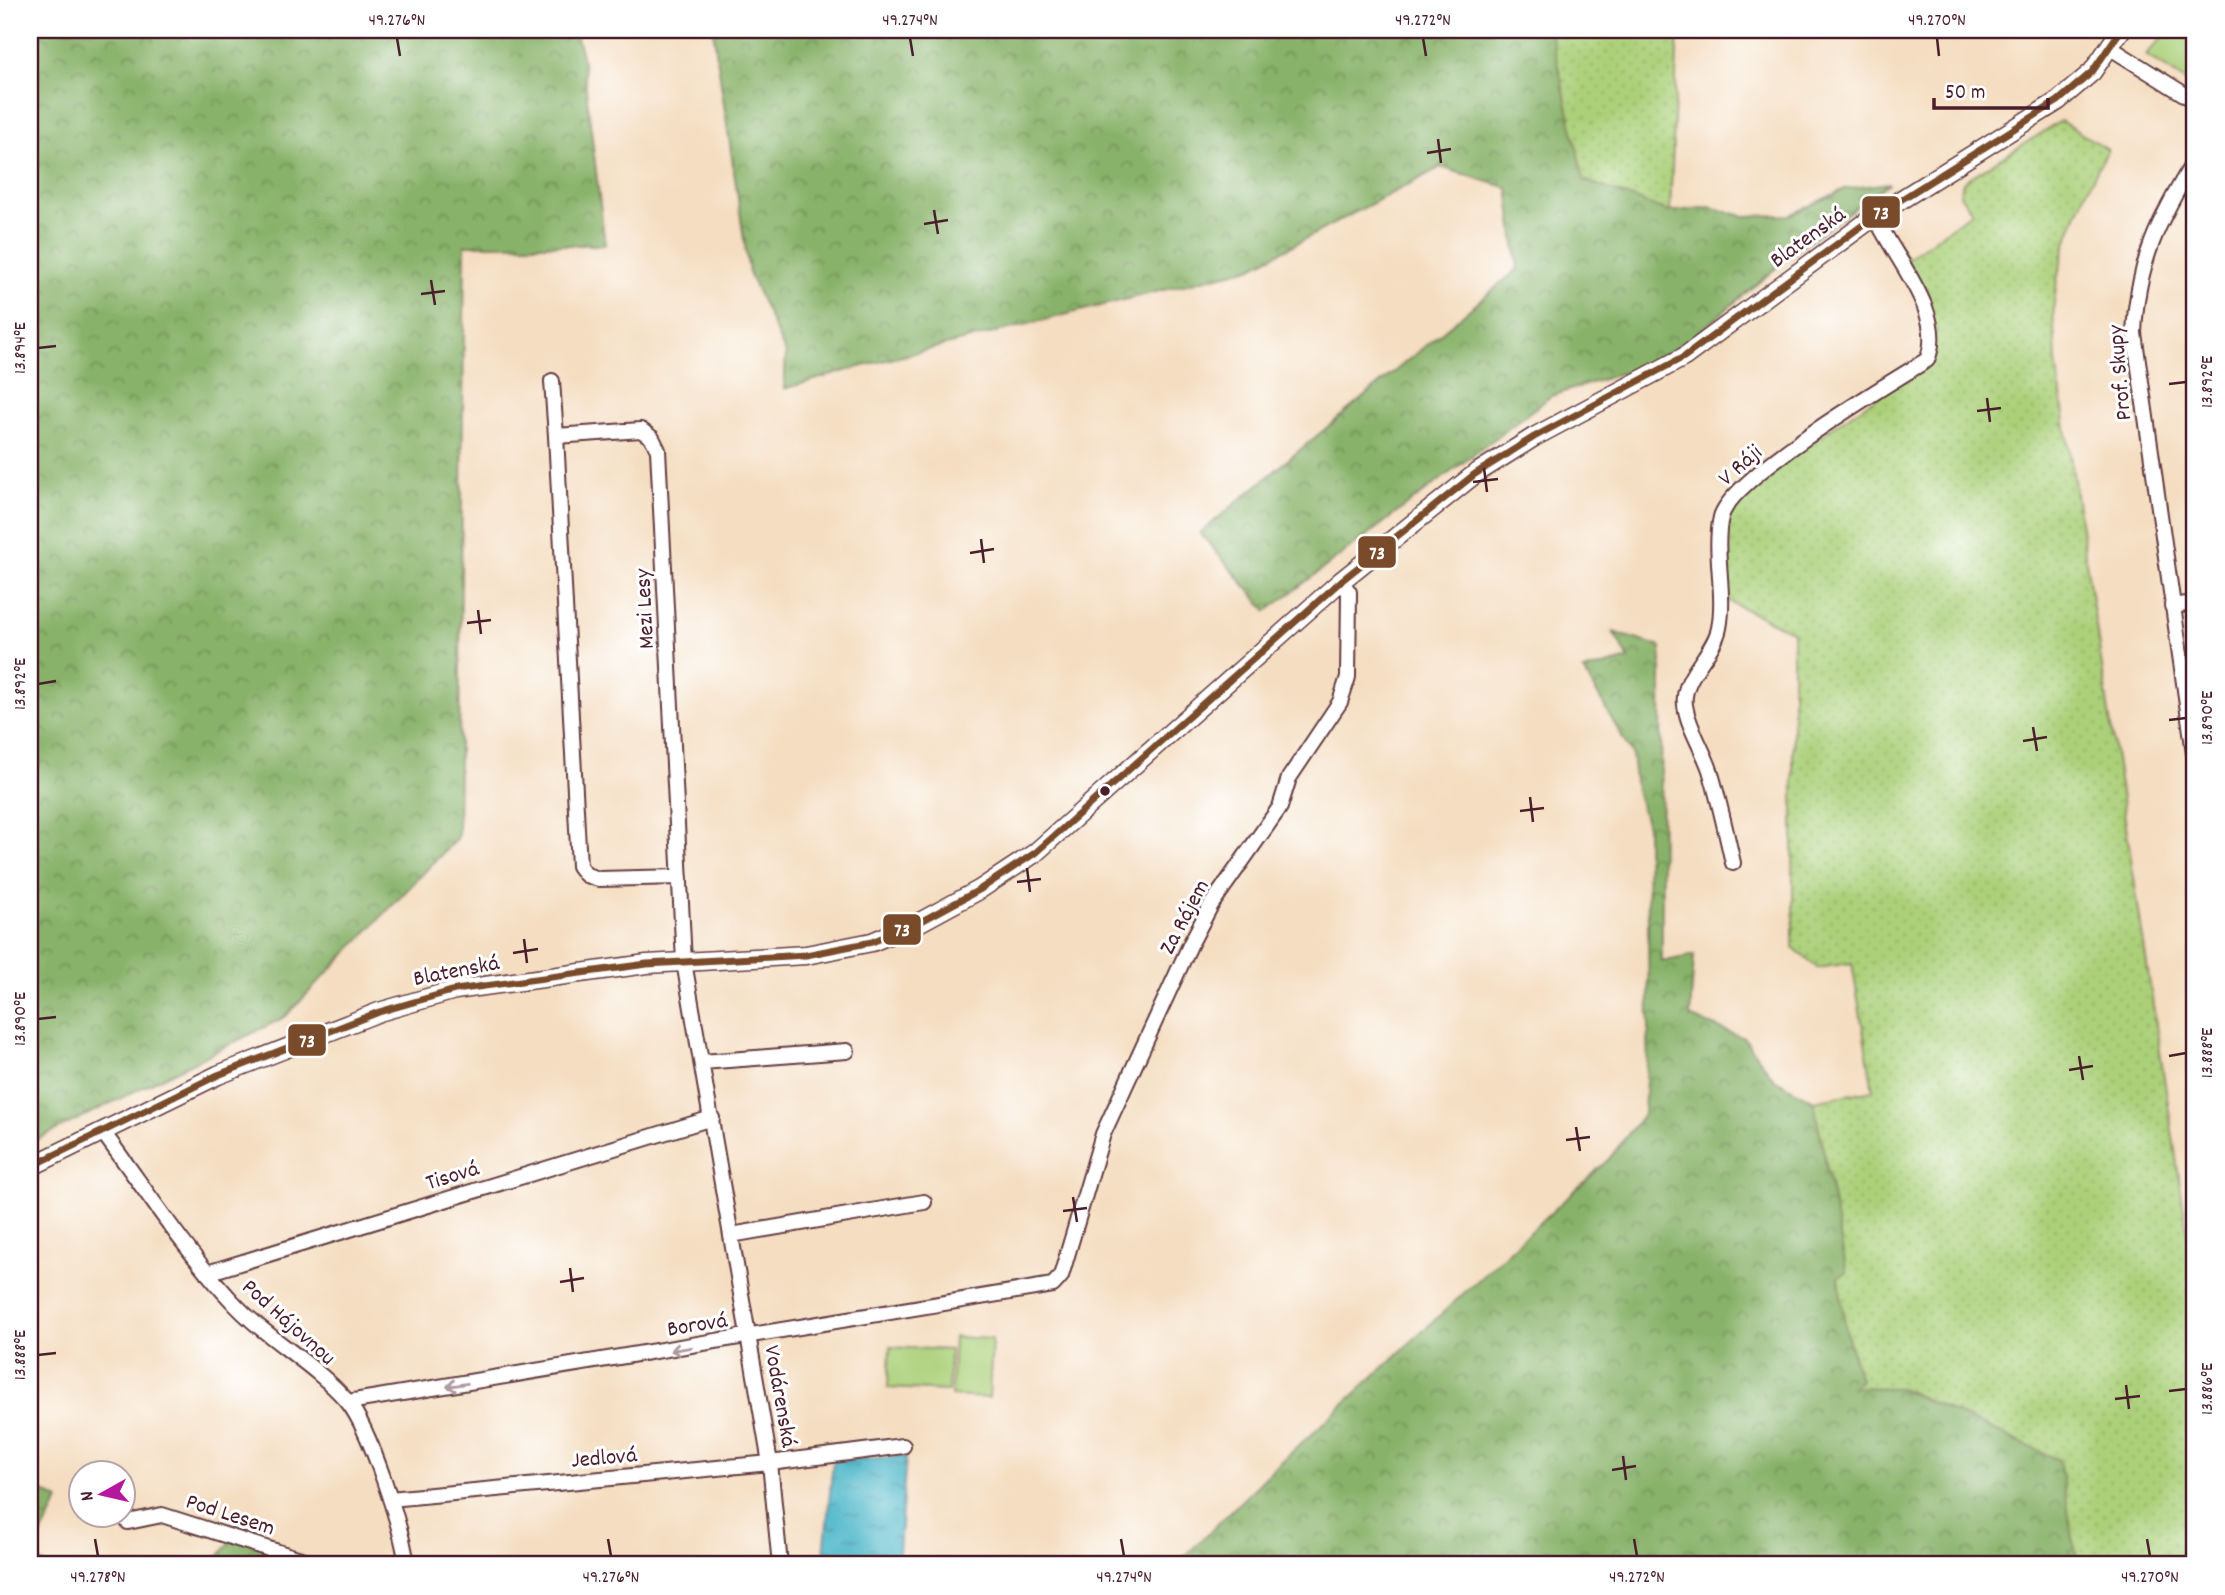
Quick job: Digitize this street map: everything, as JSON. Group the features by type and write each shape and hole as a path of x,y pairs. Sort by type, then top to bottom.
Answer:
{"street":[{"name":"Blatenská","path":"30,1167 218,1075 392,1009 455,990 647,964 806,955 872,942 920,922 979,890 1035,853 1341,580 1475,474 1534,437 1650,377 1684,356 1875,216 2058,101 2092,72 2121,30"},
{"path":"2109,47 2195,101"},
{"name":"Prof. Skupy","path":"2195,160 2159,225 2143,262 2135,307 2134,333 2195,760"},
{"name":"V Ráji","path":"1733,863 1710,771 1685,704 1690,682 1719,631 1722,605 1721,518 1732,499 1759,474 1844,412 1927,360 1932,348 1930,320 1914,284 1875,216"},
{"path":"552,381 579,866 586,875 599,880 680,877"},
{"name":"Mezi Lesy","path":"556,436 641,430 652,438 658,450 684,962"},
{"name":"Za Rájem","path":"1053,1285 1061,1276 1103,1134 1191,943 1211,905 1280,807 1289,778 1340,702 1348,677 1349,592 1341,580"},
{"path":"2172,607 2195,603"},
{"name":"Vodárenská","path":"684,962 770,1463 780,1565"},
{"path":"702,1062 847,1051"},
{"name":"Tisová","path":"207,1273 712,1118"},
{"name":"Pod Hájovnou","path":"102,1131 207,1273 233,1303 348,1402 371,1447 390,1499 407,1565"},
{"path":"731,1235 924,1202"},
{"name":"Borová","path":"348,1402 749,1338 1053,1285"},
{"name":"Jedlová","path":"390,1499 770,1463 903,1446"},
{"name":"Pod Lesem","path":"136,1520 162,1515 319,1565"}],"green space":[{"path":"30,30 575,30 582,56 605,245 465,245 458,837 285,1017 30,1143"},
{"path":"713,30 1550,30 1585,180 1670,212 1709,207 1743,216 1790,215 1845,189 1889,183 1801,247 1668,358 1551,396 1267,611 1200,533 1518,269 1508,188 1441,167 1250,268 859,367 784,389 786,354 749,273"},
{"path":"1550,30 1678,30 1670,212 1584,180"},
{"path":"2169,30 2195,30 2195,87 2146,55"},
{"path":"2061,121 2108,150 2080,205 2061,262 2054,310 2056,362 2195,1283 2195,1565 2078,1565 2059,1460 1901,1388 1852,1387 1860,1380 1846,1330 1838,1277 1847,1273 1814,1101 1873,1090 1852,963 1817,968 1793,947 1793,632 1728,601 1721,509 1735,493 1918,369 1937,331 1899,247 1908,258 1972,212 1960,195 1963,182"},
{"path":"1613,632 1661,647 1662,962 1694,955 1690,1017 1744,1038 1774,1079 1814,1101 1847,1274 1846,1330 1860,1380 1853,1387 1900,1388 2059,1460 2078,1565 1176,1565 1279,1464 1609,1159 1644,1113 1649,1027 1647,826 1636,790 1632,754 1584,671 1629,659"},
{"path":"954,1337 992,1339 989,1398 951,1396"},
{"path":"890,1347 950,1350 948,1391 888,1388"},
{"path":"30,1485 59,1500 30,1557"},
{"path":"236,1534 325,1565 213,1565"},
{"path":"30,1557 46,1565 30,1565"}],"water":[{"path":"906,1456 898,1565 823,1565 833,1461"}],"transit line":[{"name":"73","path":"30,1167 218,1075 379,1012 455,990 647,964 806,955 872,942 920,922 979,890 1035,853 1341,581 1475,474 1534,437 1684,357 1875,216 2058,101 2092,72 2121,30"}]}
